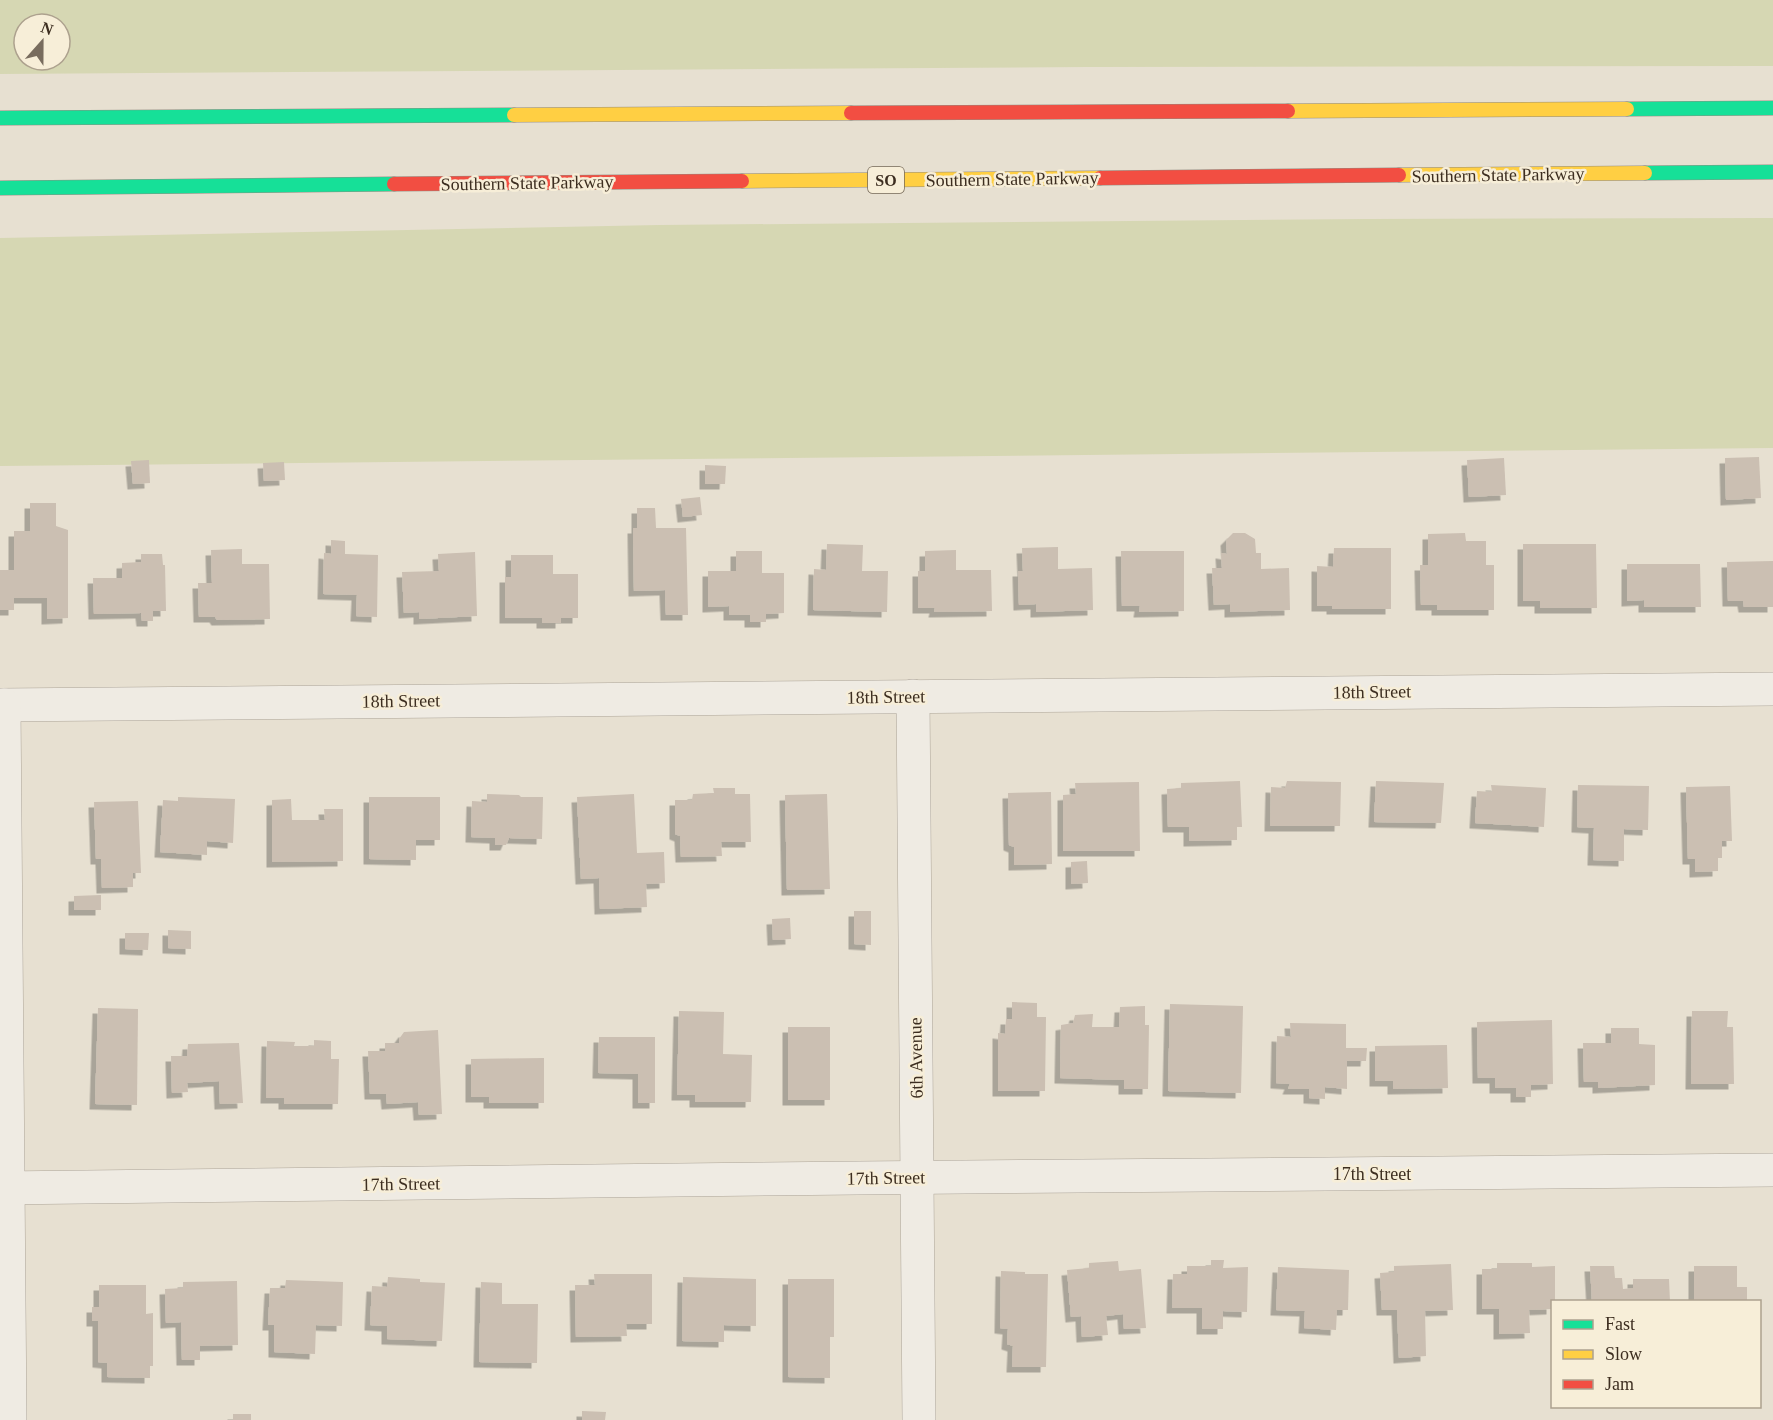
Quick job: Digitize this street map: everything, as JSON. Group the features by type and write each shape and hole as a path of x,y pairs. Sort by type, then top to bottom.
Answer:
{"highway":[{"path":"0,118 1773,108"},
{"name":"Southern State Parkway","path":"0,188 1773,172"}],"street":[{"name":"18th Street","path":"2,705 1773,688"},
{"name":"6th Avenue","path":"913,696 920,1420"},
{"path":"2,705 4,1188 10,1420"},
{"name":"17th Street","path":"4,1188 1773,1170"}],"green space":[{"path":"0,0 1773,0 1773,66 1087,67 0,74"},
{"path":"1773,218 1773,448 0,466 0,238 659,225"}],"building":[{"path":"1759,457 1761,498 1726,500 1725,458"},
{"path":"1504,458 1506,495 1469,497 1467,460"},
{"path":"149,460 150,483 133,484 131,461"},
{"path":"284,462 285,480 264,481 263,463"},
{"path":"705,465 726,466 725,484 705,484"},
{"path":"700,497 702,515 683,517 681,499"},
{"path":"30,503 56,503 56,526 68,530 68,618 47,619 47,598 14,598 14,610 0,610 0,570 14,570 14,531 30,531"},
{"path":"637,508 655,508 656,528 686,528 688,615 666,615 665,590 634,591 633,528 637,528"},
{"path":"1233,533 1245,533 1255,539 1256,553 1261,553 1261,569 1289,568 1290,610 1230,612 1230,604 1214,605 1212,568 1222,568 1221,553 1227,554 1226,540"},
{"path":"1465,533 1466,541 1486,541 1486,565 1494,565 1494,610 1437,610 1437,605 1421,605 1420,565 1428,565 1428,534"},
{"path":"331,540 345,541 345,554 378,555 377,617 356,616 357,595 323,594 324,553 331,554"},
{"path":"827,544 863,545 862,571 888,571 887,612 813,610 814,569 826,570"},
{"path":"1523,544 1596,544 1597,608 1540,608 1540,601 1523,601"},
{"path":"1058,547 1058,569 1092,568 1093,610 1036,612 1036,604 1019,605 1018,571 1023,571 1022,548"},
{"path":"1334,548 1391,548 1391,609 1332,609 1332,606 1317,606 1317,566 1333,567"},
{"path":"242,549 242,564 269,564 270,619 217,620 215,617 199,617 198,583 212,583 211,550"},
{"path":"956,550 956,570 991,570 992,611 934,612 935,608 918,608 918,571 925,571 925,551"},
{"path":"736,551 762,551 762,573 784,573 784,613 766,614 766,622 750,622 750,615 729,615 729,606 708,607 708,571 736,571"},
{"path":"1121,551 1184,551 1184,611 1139,612 1140,606 1122,606"},
{"path":"475,552 477,616 419,619 419,612 404,613 402,572 439,571 438,554"},
{"path":"141,554 162,554 163,565 165,565 166,611 153,611 153,621 142,621 141,613 94,614 93,578 122,578 122,563 141,562"},
{"path":"511,555 553,555 553,574 578,574 578,618 561,618 561,623 542,623 542,618 505,618 505,577 511,577"},
{"path":"1773,561 1773,607 1744,607 1743,601 1728,601 1727,562"},
{"path":"1627,564 1700,564 1701,607 1644,607 1644,600 1627,601"},
{"path":"1240,781 1242,827 1237,827 1237,840 1189,841 1189,827 1168,827 1167,789 1181,788 1181,783"},
{"path":"1287,781 1341,782 1340,826 1270,826 1271,787 1285,788"},
{"path":"1376,781 1444,783 1441,823 1374,822"},
{"path":"1139,782 1140,851 1063,851 1063,795 1076,794 1075,783"},
{"path":"1491,785 1546,788 1544,827 1475,823 1477,791 1492,792"},
{"path":"1578,785 1649,786 1648,830 1624,829 1624,861 1593,860 1594,828 1577,827"},
{"path":"1730,786 1732,841 1722,841 1722,858 1718,858 1718,871 1695,872 1695,859 1688,859 1686,787"},
{"path":"713,788 735,788 735,794 750,794 751,842 721,842 722,856 681,857 680,836 675,834 675,800 692,800 693,794 714,793"},
{"path":"1051,792 1052,864 1014,865 1014,847 1009,845 1008,793"},
{"path":"487,794 543,797 542,839 509,838 506,845 495,845 495,838 471,837 472,801 487,802"},
{"path":"634,794 637,853 664,852 665,883 646,884 647,907 600,909 599,878 581,879 577,797"},
{"path":"827,794 830,889 787,890 785,795"},
{"path":"178,797 235,799 233,843 207,841 207,855 160,852 163,800 178,801"},
{"path":"369,797 440,797 440,840 416,840 416,860 369,859"},
{"path":"291,799 292,820 325,820 324,809 343,809 343,861 272,862 272,800"},
{"path":"138,801 141,873 133,873 133,887 102,888 101,859 96,859 94,802"},
{"path":"1087,861 1088,883 1071,884 1071,862"},
{"path":"101,895 101,910 74,910 74,896"},
{"path":"854,911 871,911 871,945 854,944"},
{"path":"790,918 791,939 773,940 772,919"},
{"path":"168,930 191,931 191,949 168,948"},
{"path":"125,933 149,933 148,950 125,949"},
{"path":"1012,1002 1037,1003 1037,1017 1046,1017 1045,1091 998,1091 998,1033 1005,1034 1006,1019 1012,1019"},
{"path":"1170,1004 1243,1006 1241,1093 1168,1091"},
{"path":"1145,1006 1145,1025 1149,1025 1148,1089 1124,1089 1124,1080 1060,1078 1061,1025 1073,1023 1075,1015 1093,1014 1092,1027 1119,1027 1120,1007"},
{"path":"98,1008 138,1009 137,1105 95,1104"},
{"path":"679,1011 724,1012 723,1054 752,1055 751,1102 695,1102 695,1095 677,1095"},
{"path":"1692,1011 1728,1011 1727,1027 1733,1027 1734,1084 1691,1084"},
{"path":"1552,1020 1553,1084 1531,1085 1531,1097 1516,1097 1516,1088 1495,1088 1495,1078 1478,1078 1477,1022"},
{"path":"1290,1023 1346,1024 1346,1048 1367,1048 1366,1061 1347,1061 1347,1089 1325,1087 1325,1099 1309,1098 1309,1089 1288,1089 1290,1084 1276,1083 1277,1036 1291,1037"},
{"path":"788,1027 830,1027 830,1100 788,1100"},
{"path":"1611,1028 1639,1028 1639,1044 1655,1045 1655,1085 1598,1088 1598,1082 1584,1082 1583,1043 1611,1043"},
{"path":"438,1030 442,1114 419,1115 418,1102 387,1104 386,1094 370,1094 368,1051 385,1051 385,1043 399,1043 404,1032"},
{"path":"599,1037 655,1037 655,1103 638,1103 638,1074 598,1073"},
{"path":"314,1040 331,1041 331,1059 339,1059 338,1104 284,1104 284,1098 266,1098 267,1041 295,1042 294,1046 314,1046"},
{"path":"239,1043 243,1103 220,1104 219,1081 187,1083 188,1092 172,1093 171,1056 187,1056 188,1044"},
{"path":"1447,1045 1448,1088 1393,1089 1393,1081 1375,1081 1375,1046"},
{"path":"544,1058 544,1103 489,1103 489,1097 471,1097 471,1059"},
{"path":"1211,1260 1224,1260 1223,1268 1248,1267 1247,1312 1223,1311 1223,1329 1202,1329 1202,1308 1172,1308 1173,1274 1187,1274 1187,1266 1211,1266"},
{"path":"1118,1261 1119,1271 1141,1269 1146,1328 1124,1329 1123,1314 1106,1316 1108,1335 1082,1337 1081,1316 1071,1317 1067,1270 1089,1268 1089,1263"},
{"path":"1497,1263 1532,1263 1532,1267 1555,1266 1555,1300 1551,1300 1551,1309 1529,1310 1530,1333 1499,1334 1499,1309 1482,1309 1482,1269 1497,1269"},
{"path":"1451,1264 1453,1310 1425,1311 1426,1356 1399,1358 1397,1310 1382,1310 1380,1273 1394,1272 1394,1266"},
{"path":"1590,1266 1614,1266 1615,1278 1622,1278 1623,1289 1633,1288 1633,1279 1669,1279 1670,1300 1592,1300"},
{"path":"1694,1266 1737,1266 1737,1287 1747,1287 1747,1300 1694,1300"},
{"path":"1278,1267 1349,1270 1348,1310 1337,1310 1336,1330 1304,1328 1305,1311 1276,1310"},
{"path":"1001,1271 1048,1274 1046,1367 1012,1367 1013,1346 1007,1344 1008,1329 1000,1328"},
{"path":"594,1274 652,1274 652,1324 626,1324 627,1336 576,1337 575,1285 595,1285"},
{"path":"388,1277 445,1283 442,1341 387,1339 387,1326 370,1325 372,1286 387,1287"},
{"path":"683,1277 756,1279 756,1326 724,1325 724,1342 682,1341"},
{"path":"788,1279 834,1279 834,1337 830,1337 830,1378 788,1377"},
{"path":"286,1280 343,1282 342,1326 316,1325 315,1354 274,1352 274,1325 268,1325 270,1288 285,1288"},
{"path":"237,1281 238,1345 200,1346 200,1360 182,1360 181,1322 166,1323 165,1289 183,1288 183,1282"},
{"path":"481,1282 502,1283 502,1304 538,1304 537,1363 479,1362"},
{"path":"99,1285 146,1285 146,1314 153,1313 153,1366 150,1366 150,1378 107,1377 107,1363 98,1362 98,1321 92,1321 92,1307 99,1307"},
{"path":"582,1411 606,1412 605,1420 582,1420"},
{"path":"233,1414 251,1414 251,1420 233,1420"}],"traffic: fast":[{"path":"1627,109 1773,108"},
{"path":"0,118 514,115"},
{"path":"1645,173 1773,172"},
{"path":"0,188 394,184"}],"traffic: slow":[{"path":"1288,111 1627,109"},
{"path":"514,115 851,113"},
{"path":"1399,175 1645,173"},
{"path":"742,181 1100,178"}],"traffic: jam":[{"path":"851,113 1288,111"},
{"path":"1100,178 1399,175"},
{"path":"394,184 742,181"}]}
